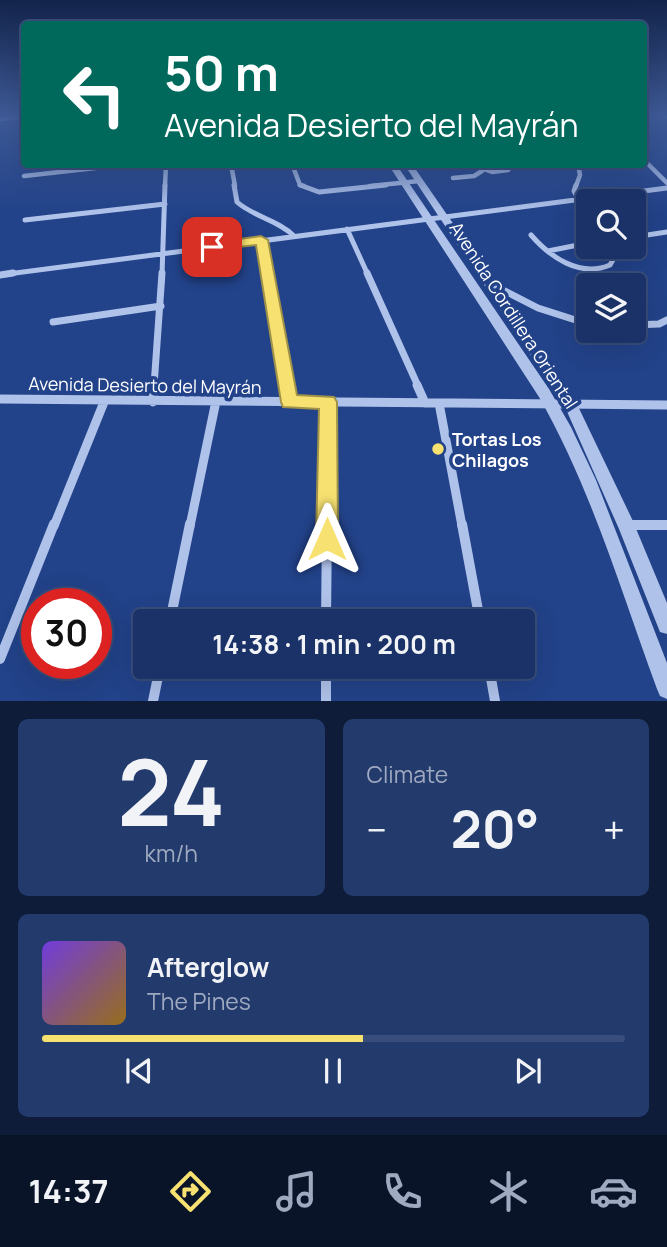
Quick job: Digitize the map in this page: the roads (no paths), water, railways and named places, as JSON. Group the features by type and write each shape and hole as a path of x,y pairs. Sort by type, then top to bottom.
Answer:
{"street":[{"path":"647,163 667,186"},
{"path":"24,176 95,168"},
{"path":"153,402 161,306 166,168"},
{"path":"231,168 237,202 254,215 289,229 294,236"},
{"path":"294,168 300,185 311,191 419,181"},
{"name":"Avenida Cordillera Oriental","path":"395,168 552,404 588,480 667,690"},
{"name":"Avenida Cordillera Oriental","path":"411,168 570,404 626,524 667,625"},
{"path":"478,168 501,172 507,168"},
{"path":"576,194 574,191 580,175 579,168"},
{"path":"453,178 474,176 482,170"},
{"path":"645,189 667,186"},
{"path":"0,275 576,198"},
{"path":"25,220 165,204"},
{"path":"347,229 425,403"},
{"path":"646,236 666,233"},
{"path":"531,235 563,264 586,269 606,267 612,264 614,259"},
{"path":"261,240 289,402"},
{"path":"548,251 576,245"},
{"path":"488,282 553,316 576,321"},
{"path":"53,322 161,306"},
{"path":"663,322 667,329"},
{"name":"Avenida Desierto del Mayrán","path":"0,399 667,405"},
{"path":"173,609 216,401"},
{"path":"0,659 104,402"},
{"path":"326,609 328,402"},
{"path":"439,403 478,609"},
{"path":"626,524 667,525"},
{"path":"153,701 158,679"},
{"path":"326,679 326,701"},
{"path":"491,679 495,701"}],"place":[{"name":"Tortas Los Chilagos","path":"438,449"}]}
